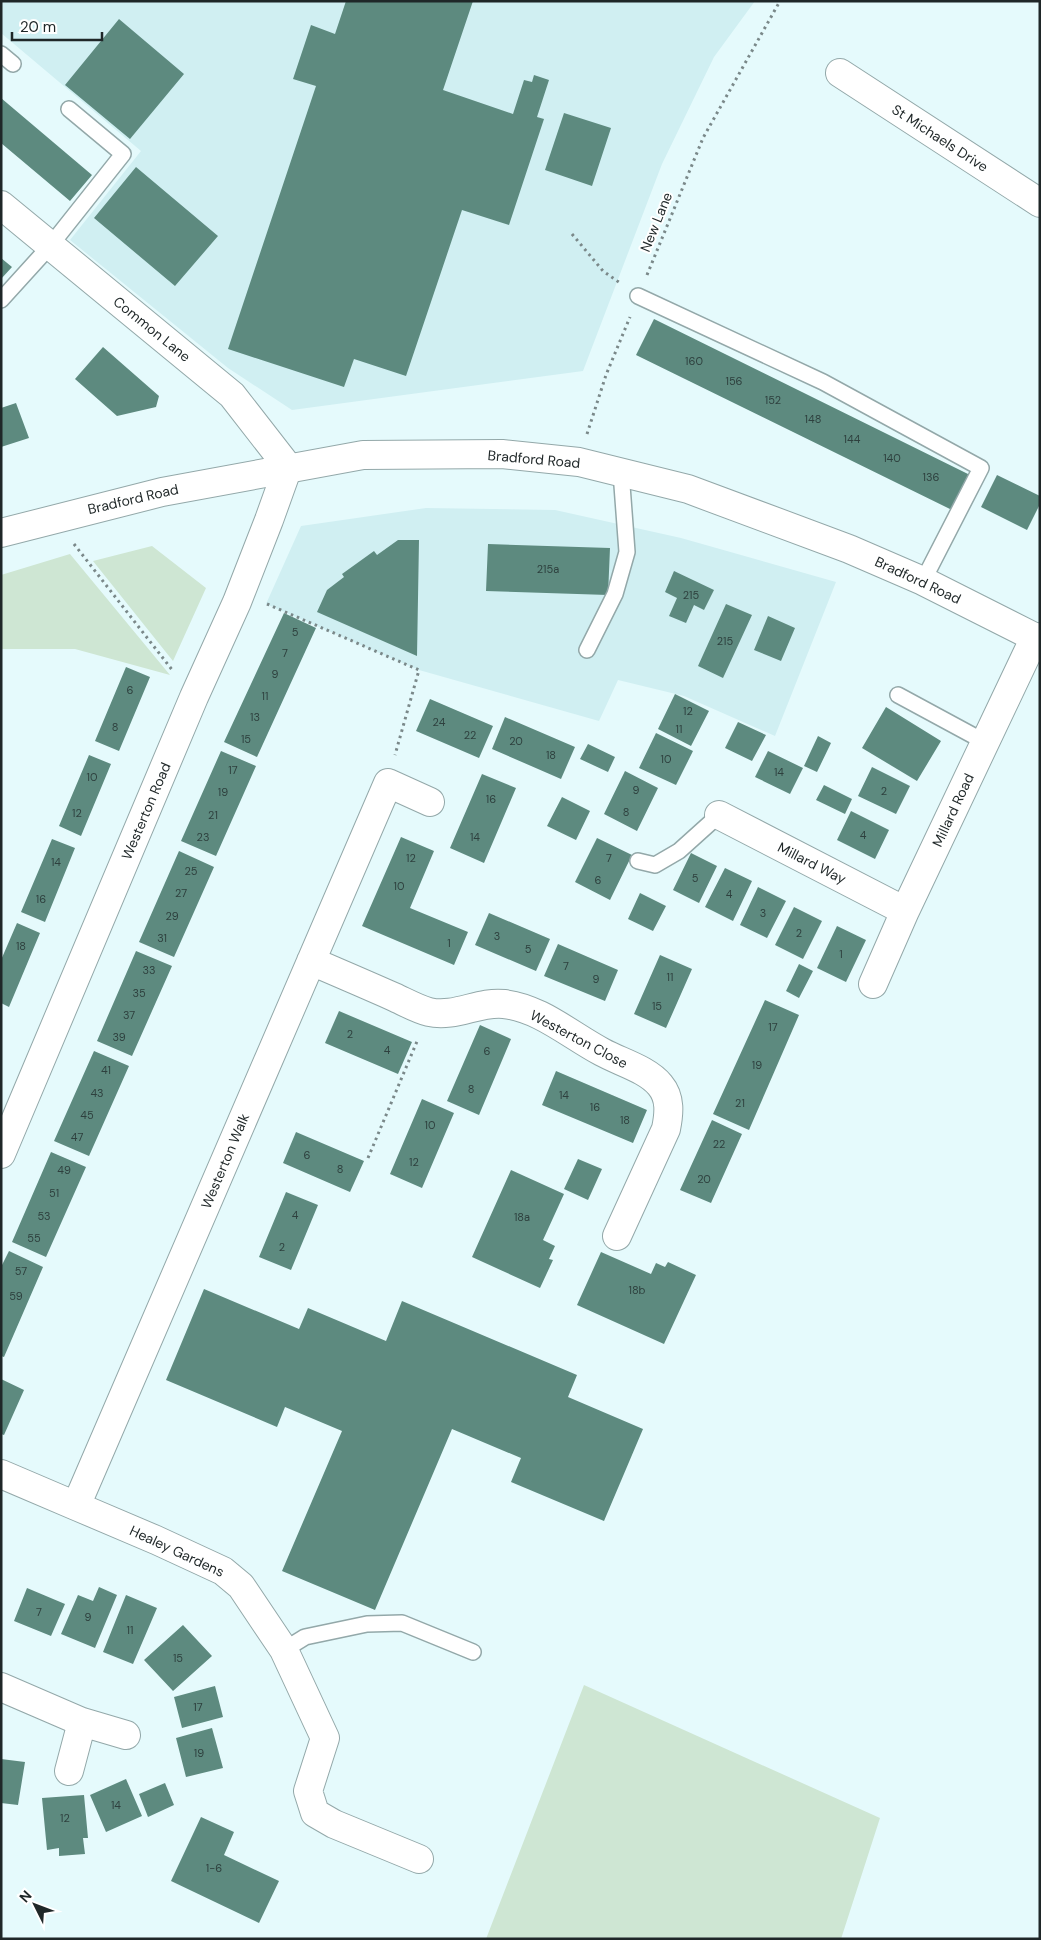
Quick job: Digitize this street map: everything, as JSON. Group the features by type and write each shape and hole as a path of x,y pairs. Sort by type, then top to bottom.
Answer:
{"street":[{"name":"St Michaels Drive","path":"840,73 1040,203"},
{"name":"Common Lane","path":"1,205 232,394 288,468"},
{"name":"Bradford Road","path":"1,532 162,492 363,455 502,454 579,462 688,489 849,549 923,581 1037,638"},
{"name":"Westerton Road","path":"1,1154 194,696 237,602 288,468"},
{"name":"Millard Road","path":"873,984 905,911 985,742 1037,638"},
{"path":"388,783 430,802"},
{"name":"Westerton Walk","path":"76,1506 388,783"},
{"name":"Millard Way","path":"719,815 905,911"},
{"name":"Westerton Close","path":"311,961 429,1012 453,1014 503,1004 522,1009 556,1024 600,1051 650,1076 661,1086 667,1100 669,1114 666,1128 617,1236"},
{"path":"1,1474 76,1506"},
{"name":"Healey Gardens","path":"76,1506 223,1571 240,1586 284,1650 325,1738 308,1791 315,1813 334,1824 419,1859"},
{"path":"1,1687 82,1722 126,1735"},
{"path":"68,1771 82,1722"}],"lane":[{"path":"1,300 50,246 122,154 69,109"},
{"path":"638,296 823,382 981,468 923,581"},
{"path":"587,650 615,594 627,552 621,472"},
{"path":"898,695 985,742"},
{"path":"638,861 655,865 679,852 719,815"},
{"path":"284,1650 305,1637 367,1624 402,1623 474,1652"}],"path":[{"name":"New Lane","path":"579,462 606,375 702,138 780,1"},
{"path":"572,234 603,271 638,296"},
{"path":"54,518 194,696"},
{"path":"237,602 266,604 419,670 388,783"},
{"path":"368,1158 429,1012"}],"shaded area":[{"path":"1,1 755,1 714,57 662,164 583,371 292,410 228,368 70,240 141,151 1,33"},
{"path":"426,508 555,510 681,538 836,582 775,736 684,696 618,680 599,721 419,670 266,604 301,526"}],"green space":[{"path":"152,546 206,588 173,661 93,561"},
{"path":"70,554 170,675 75,649 1,649 1,575"},
{"path":"584,1685 880,1818 841,1939 486,1939"}],"building":[{"path":"346,1 473,1 443,90 513,114 524,80 532,82 534,75 549,80 537,117 544,119 509,225 462,210 406,376 354,359 344,387 228,349 316,86 293,79 311,25 335,34"},
{"path":"119,19 184,74 130,139 65,85"},
{"path":"1,98 92,175 70,201 1,143"},
{"path":"564,113 611,128 592,186 545,170"},
{"path":"136,167 218,236 175,286 94,218"},
{"path":"1,258 12,267 1,279"},
{"path":"654,319 970,475 952,510 636,355"},
{"path":"103,347 159,396 156,407 117,416 75,379"},
{"path":"16,403 29,438 1,447 1,408"},
{"path":"997,475 1040,496 1040,504 1027,530 981,507"},
{"path":"398,540 419,540 417,656 317,612 327,590 344,577 342,574 374,551 377,555"},
{"path":"488,544 610,548 608,595 486,591"},
{"path":"674,571 714,590 704,610 694,605 686,623 669,616 677,598 665,592"},
{"path":"726,604 752,615 723,678 698,666"},
{"path":"284,613 316,628 257,757 224,742"},
{"path":"768,616 795,628 781,661 754,650"},
{"path":"126,667 150,677 119,751 95,741"},
{"path":"675,694 709,711 691,746 658,729"},
{"path":"430,699 493,726 479,758 416,731"},
{"path":"886,707 941,741 917,781 862,748"},
{"path":"505,717 575,747 561,779 492,749"},
{"path":"738,722 766,735 752,761 725,748"},
{"path":"656,733 693,751 676,785 639,768"},
{"path":"818,736 831,743 817,772 804,766"},
{"path":"588,744 615,757 608,772 580,759"},
{"path":"221,751 256,766 216,856 181,841"},
{"path":"768,751 803,768 790,794 755,777"},
{"path":"89,755 111,764 81,836 59,826"},
{"path":"872,767 910,786 896,814 858,796"},
{"path":"625,771 658,788 637,831 604,814"},
{"path":"482,774 516,788 484,863 450,848"},
{"path":"824,785 852,799 845,814 816,800"},
{"path":"562,797 590,811 576,840 547,826"},
{"path":"851,811 889,830 875,859 837,840"},
{"path":"401,837 434,851 410,908 468,932 454,965 362,926"},
{"path":"597,838 632,855 610,900 575,882"},
{"path":"52,839 75,848 45,922 21,912"},
{"path":"179,851 214,867 174,957 139,942"},
{"path":"691,853 717,866 699,903 673,890"},
{"path":"725,868 752,881 733,921 705,907"},
{"path":"758,887 786,901 767,938 740,925"},
{"path":"640,893 666,906 653,931 628,919"},
{"path":"794,907 822,921 803,959 775,945"},
{"path":"489,913 550,939 536,971 475,945"},
{"path":"17,923 40,933 9,1007 1,1003 1,960"},
{"path":"837,926 866,940 846,982 817,968"},
{"path":"558,944 618,970 605,1001 544,976"},
{"path":"136,951 172,966 132,1056 97,1041"},
{"path":"660,955 692,969 666,1028 634,1014"},
{"path":"799,964 813,971 799,998 786,991"},
{"path":"765,1000 799,1015 749,1130 713,1114"},
{"path":"339,1011 412,1042 398,1074 325,1043"},
{"path":"480,1025 511,1039 479,1115 447,1101"},
{"path":"94,1051 129,1066 89,1156 54,1141"},
{"path":"556,1071 647,1110 633,1143 542,1105"},
{"path":"422,1099 454,1113 422,1188 390,1174"},
{"path":"712,1120 742,1134 711,1203 680,1190"},
{"path":"296,1132 364,1161 350,1192 283,1163"},
{"path":"51,1152 86,1167 46,1257 12,1242"},
{"path":"578,1159 602,1169 588,1200 564,1189"},
{"path":"511,1170 564,1194 543,1240 555,1246 549,1259 553,1260 540,1288 472,1257"},
{"path":"286,1192 318,1205 291,1270 259,1257"},
{"path":"9,1251 43,1267 4,1357 1,1356 1,1267"},
{"path":"601,1252 651,1274 656,1263 665,1267 668,1262 696,1275 664,1344 577,1305"},
{"path":"204,1289 299,1329 308,1308 386,1341 402,1301 577,1375 568,1397 643,1429 604,1521 511,1482 521,1458 452,1429 375,1610 282,1571 342,1431 285,1407 277,1427 166,1380"},
{"path":"1,1379 24,1390 4,1435 1,1434"},
{"path":"99,1587 117,1595 95,1648 61,1634 78,1595 93,1601"},
{"path":"27,1588 65,1604 51,1636 14,1621"},
{"path":"126,1595 157,1608 133,1664 103,1652"},
{"path":"183,1625 212,1656 173,1691 144,1660"},
{"path":"215,1686 223,1717 182,1728 174,1697"},
{"path":"212,1728 223,1768 186,1777 176,1738"},
{"path":"1,1759 25,1762 18,1805 1,1803"},
{"path":"126,1779 142,1816 106,1832 90,1795"},
{"path":"165,1783 174,1805 148,1817 139,1794"},
{"path":"84,1795 88,1838 83,1838 85,1854 59,1856 59,1848 47,1850 42,1798"},
{"path":"201,1817 234,1832 224,1855 279,1881 259,1923 171,1881"}]}
